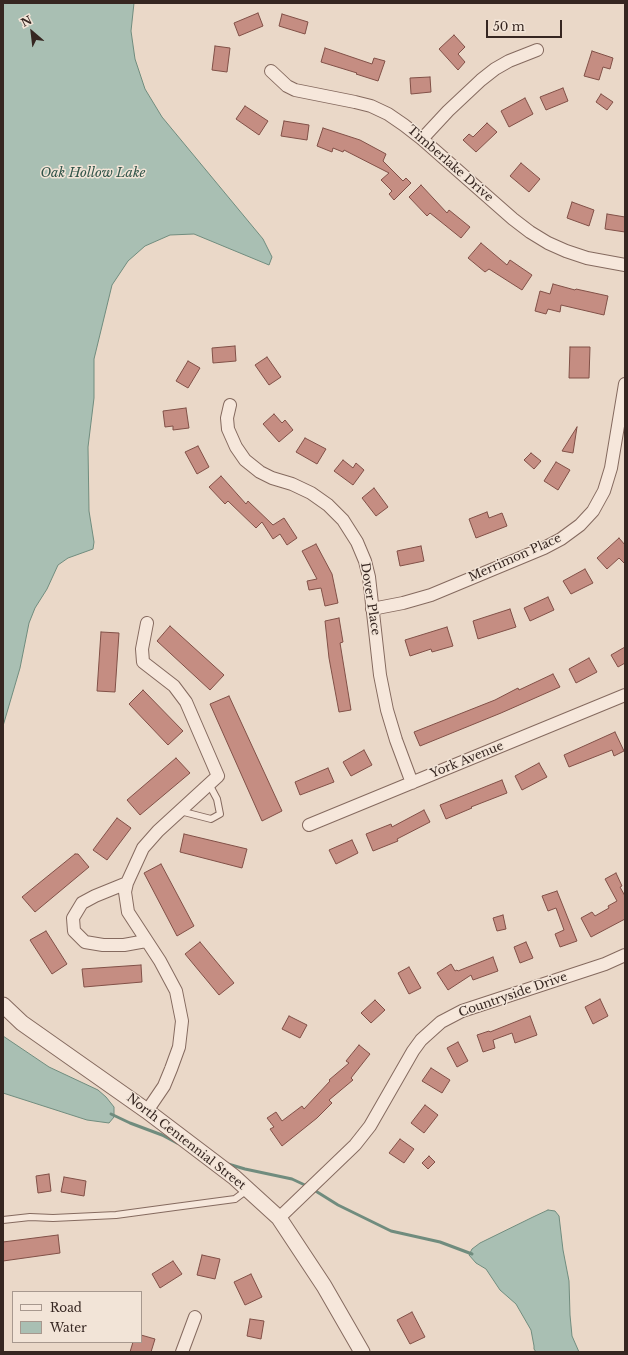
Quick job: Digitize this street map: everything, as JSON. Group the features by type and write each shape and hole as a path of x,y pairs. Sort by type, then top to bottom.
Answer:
{"street":[{"path":"422,139 481,80 495,69 509,61 537,50"},
{"name":"Timberlake Drive","path":"271,71 287,86 295,90 371,106 388,114 422,139 513,219 530,232 548,243 566,251 587,258 625,265"},
{"name":"Merrimon Place","path":"372,609 403,603 431,594 544,548 562,539 580,525 593,512 604,491 611,468 625,384"},
{"name":"Dover Place","path":"230,404 227,418 228,429 236,447 246,460 258,470 272,478 292,484 311,493 328,505 343,520 357,542 365,561 369,577 380,675 387,710 396,740 412,783"},
{"path":"147,623 142,649 143,662 174,686 186,702 218,776 143,848 127,883 125,892 128,912 160,961 176,991 182,1021 179,1047 171,1069 164,1086 147,1111"},
{"name":"York Avenue","path":"309,825 625,695"},
{"path":"127,883 82,903 73,918 74,931 85,942 103,945 124,945 146,941"},
{"name":"Countryside Drive","path":"279,1218 355,1145 380,1111 413,1051 441,1022 462,1011 605,964 625,955"},
{"name":"North Centennial Street","path":"3,1005 22,1023 147,1111 234,1177 279,1218 324,1286 362,1352"},
{"path":"182,1352 195,1318"}],"lane":[{"path":"180,811 211,819 220,814 217,799 209,784"},
{"path":"3,1220 30,1217 53,1218 116,1215 235,1199 247,1190"}],"water":[{"name":"Oak Hollow Lake","path":"3,3 134,3 131,31 135,59 145,89 162,117 263,239 272,257 269,265 194,234 170,235 145,246 128,261 112,285 94,359 94,398 88,447 89,511 94,542 93,549 68,558 58,565 47,589 35,608 29,623 20,668 3,726"},
{"path":"3,1036 49,1067 98,1090 114,1107 114,1117 109,1123 87,1120 3,1093"},
{"path":"548,1210 555,1211 559,1216 563,1250 569,1281 572,1336 579,1352 536,1352 534,1349 531,1330 516,1304 500,1290 486,1269 476,1263 469,1255 472,1249 480,1243"}],"building":[{"path":"258,13 263,26 239,36 234,23"},
{"path":"282,14 308,22 305,34 279,26"},
{"path":"454,35 465,47 458,54 465,62 458,70 439,49"},
{"path":"215,46 230,48 227,72 212,70"},
{"path":"325,48 372,64 374,58 385,61 378,81 321,62"},
{"path":"592,51 613,58 610,69 603,67 599,80 584,76"},
{"path":"430,77 431,92 411,94 410,78"},
{"path":"563,88 568,101 546,110 540,97"},
{"path":"601,94 613,102 607,110 596,102"},
{"path":"525,98 533,114 509,127 501,111"},
{"path":"245,106 268,121 259,135 236,119"},
{"path":"284,121 309,125 307,140 281,136"},
{"path":"487,123 497,132 476,152 463,140 469,134 473,137"},
{"path":"323,128 360,140 386,154 383,161 403,181 406,178 411,183 394,200 389,194 392,191 381,180 389,173 344,150 343,152 333,148 332,152 317,146"},
{"path":"521,163 540,179 529,192 510,176"},
{"path":"421,185 447,213 449,210 470,227 461,238 430,213 427,216 409,197"},
{"path":"572,202 594,210 589,226 567,218"},
{"path":"607,214 625,217 625,232 605,229"},
{"path":"481,243 507,265 510,260 532,275 522,290 489,269 485,272 468,258"},
{"path":"553,284 608,296 604,315 561,305 560,312 548,309 546,314 535,311 540,291 550,294"},
{"path":"235,346 236,361 213,363 212,348"},
{"path":"570,347 590,347 589,378 569,378"},
{"path":"267,357 281,377 269,385 255,365"},
{"path":"188,361 200,368 188,388 176,381"},
{"path":"186,408 189,428 173,430 173,426 165,427 163,411"},
{"path":"274,414 282,423 285,420 293,430 279,442 263,424"},
{"path":"577,427 573,453 562,451"},
{"path":"305,438 326,449 317,464 296,452"},
{"path":"198,446 209,467 197,474 185,452"},
{"path":"531,453 541,461 534,469 524,460"},
{"path":"343,460 353,468 356,463 364,470 353,485 334,471"},
{"path":"556,462 570,470 558,490 544,481"},
{"path":"221,476 246,504 248,501 273,525 284,518 297,538 287,545 280,534 273,539 262,522 256,528 228,501 225,504 209,487"},
{"path":"374,488 388,507 376,516 362,498"},
{"path":"487,512 489,518 502,513 507,526 476,538 469,519"},
{"path":"619,538 625,545 625,564 619,558 607,569 597,558"},
{"path":"316,544 332,574 338,603 325,606 321,588 309,590 307,581 317,579 302,551"},
{"path":"421,546 424,561 400,566 397,551"},
{"path":"585,569 593,583 571,594 563,581"},
{"path":"548,597 554,610 530,621 524,608"},
{"path":"510,609 516,627 478,639 473,621"},
{"path":"339,618 343,642 340,643 351,710 339,712 329,658 325,621"},
{"path":"170,626 224,675 210,690 157,641"},
{"path":"447,627 453,646 432,652 431,649 410,656 405,640"},
{"path":"101,632 119,633 115,692 97,691"},
{"path":"625,647 625,663 618,667 611,655"},
{"path":"589,658 597,672 576,683 569,669"},
{"path":"553,674 560,687 420,746 414,732 495,700 518,688 519,690"},
{"path":"143,690 183,731 168,745 129,704"},
{"path":"229,696 282,811 262,821 210,704"},
{"path":"615,732 624,751 614,756 612,750 569,767 564,755"},
{"path":"364,750 372,765 351,776 343,762"},
{"path":"176,758 190,773 140,815 127,800"},
{"path":"539,763 547,777 522,790 515,776"},
{"path":"328,768 334,782 300,795 295,782"},
{"path":"502,780 507,793 471,807 472,808 446,819 440,805"},
{"path":"424,810 430,822 397,839 398,841 373,851 366,834 391,824 392,827"},
{"path":"117,818 131,828 107,860 93,850"},
{"path":"184,834 247,849 242,868 180,852"},
{"path":"352,840 358,853 336,864 329,850"},
{"path":"75,854 78,854 89,867 35,912 22,897"},
{"path":"161,864 194,926 177,936 144,873"},
{"path":"616,873 622,886 620,887 625,896 625,919 591,937 581,918 592,912 595,916 609,908 608,906 617,901 605,879"},
{"path":"557,891 577,941 560,947 555,934 564,930 556,908 548,911 542,896"},
{"path":"503,915 506,929 497,931 493,918"},
{"path":"46,931 67,964 52,974 30,940"},
{"path":"200,942 234,983 219,995 185,954"},
{"path":"526,942 533,958 520,963 514,947"},
{"path":"493,957 498,971 473,980 471,975 448,990 437,973 451,964 455,971 458,971"},
{"path":"141,965 142,982 84,987 82,969"},
{"path":"409,967 421,988 409,994 398,973"},
{"path":"600,999 608,1016 593,1024 585,1007"},
{"path":"375,1000 385,1010 371,1023 361,1013"},
{"path":"289,1016 307,1025 300,1038 282,1029"},
{"path":"530,1016 537,1035 515,1043 512,1033 493,1040 495,1048 483,1052 477,1035 490,1032"},
{"path":"458,1042 468,1061 457,1067 447,1048"},
{"path":"359,1045 370,1054 351,1078 353,1080 329,1100 332,1103 317,1118 282,1146 270,1129 274,1127 267,1118 276,1112 282,1121 302,1106 304,1109 330,1081 329,1080 349,1063 346,1061"},
{"path":"431,1068 450,1080 442,1093 422,1081"},
{"path":"425,1105 438,1115 424,1133 411,1123"},
{"path":"400,1139 414,1149 404,1163 389,1153"},
{"path":"429,1156 435,1162 428,1169 422,1163"},
{"path":"49,1174 51,1191 38,1193 36,1176"},
{"path":"64,1177 86,1181 84,1196 61,1192"},
{"path":"58,1235 60,1253 3,1261 3,1242"},
{"path":"202,1255 220,1259 215,1279 197,1275"},
{"path":"173,1261 182,1274 160,1288 152,1274"},
{"path":"251,1274 262,1297 245,1305 234,1282"},
{"path":"412,1312 425,1337 410,1344 397,1320"},
{"path":"250,1319 264,1321 261,1339 247,1336"},
{"path":"142,1335 155,1339 151,1352 130,1352 133,1343 142,1343"}],"waterway":[{"path":"111,1114 162,1135 177,1143"},
{"path":"228,1164 292,1179 307,1186"},
{"path":"314,1190 338,1205 391,1231 440,1242 472,1254"}]}
